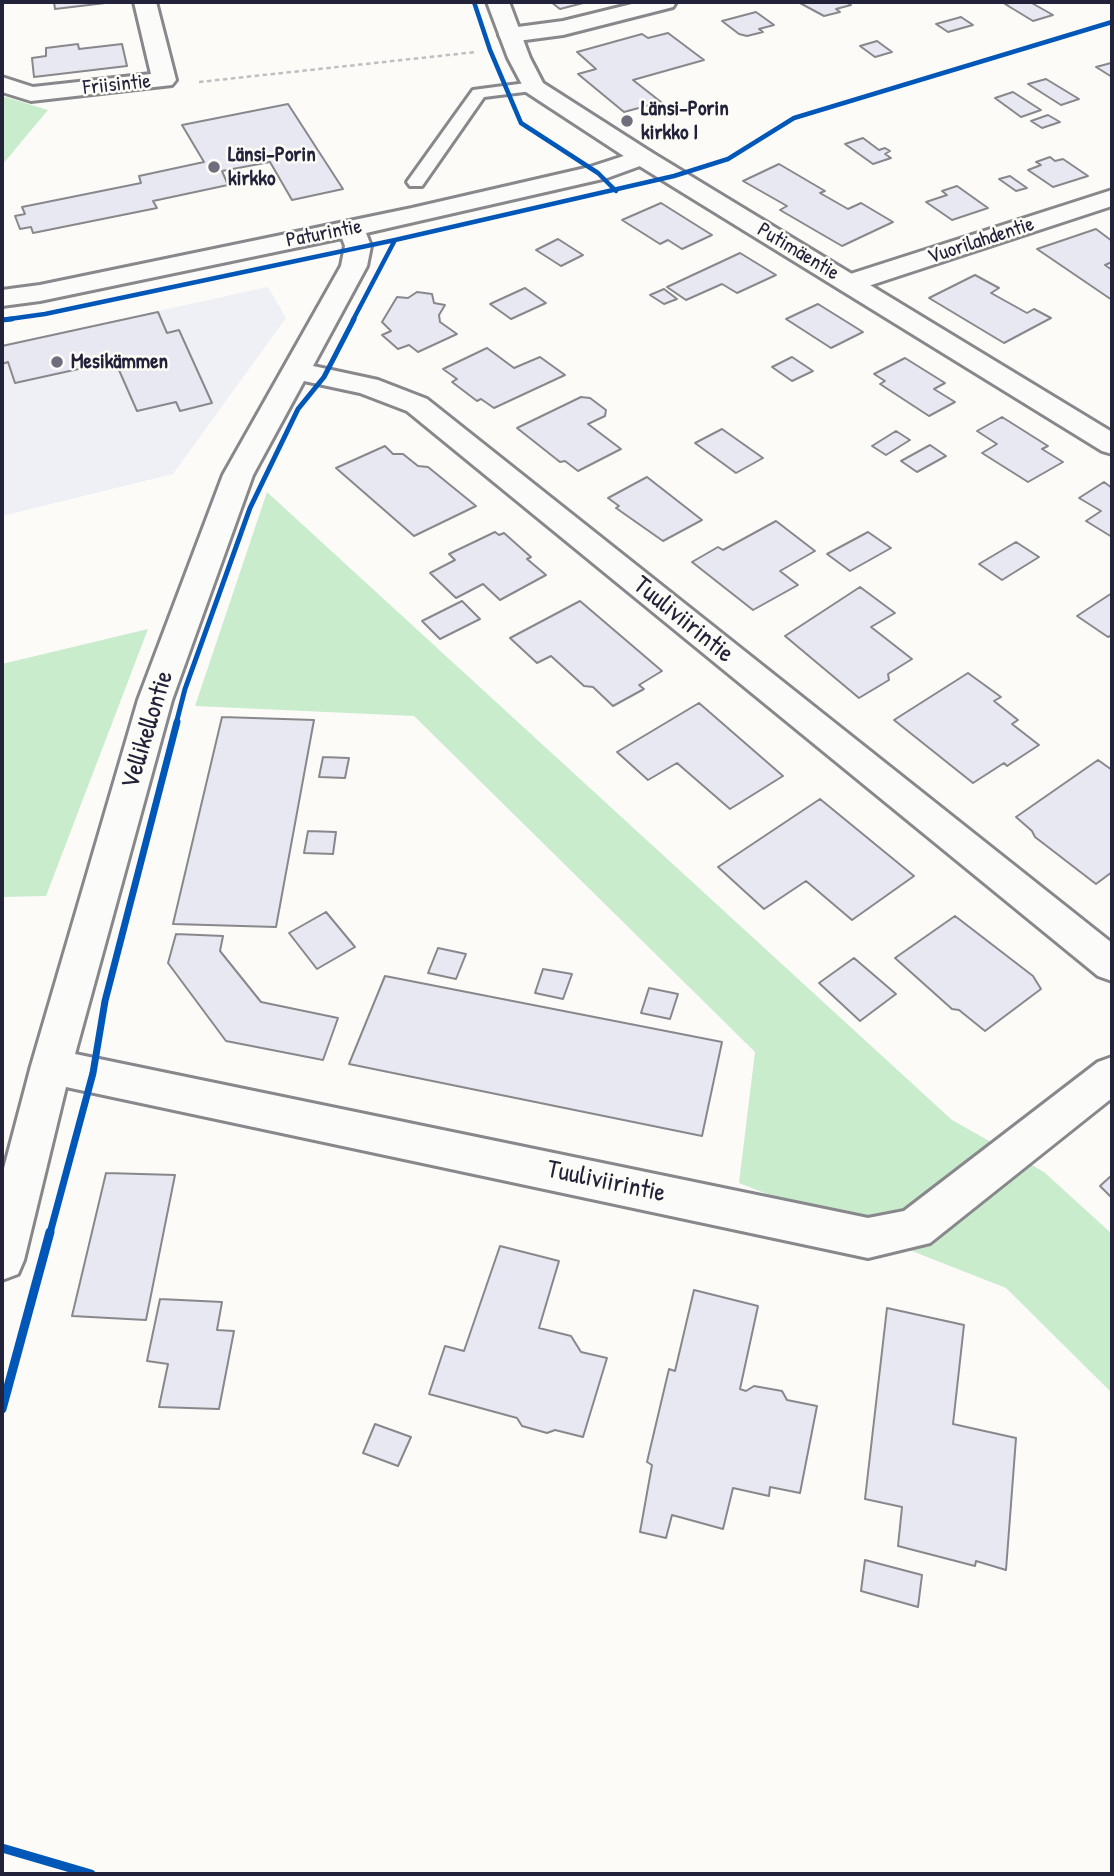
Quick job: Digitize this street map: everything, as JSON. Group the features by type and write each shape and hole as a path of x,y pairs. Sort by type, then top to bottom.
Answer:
{"street":[{"name":"Friisintie","path":"2,84 31,94 164,80 145,2"},
{"path":"498,2 534,88"},
{"path":"510,35 563,28 665,2"},
{"name":"Putimäentie","path":"534,88 1112,445"},
{"name":"Paturintie","path":"2,298 40,293 352,229 597,173 642,157"},
{"name":"Vuorilahdentie","path":"850,283 1112,198"},
{"name":"Vellikellontie","path":"2,1260 51,1066 155,700 238,475 354,266 358,246 352,229"},
{"name":"Tuuliviirintie","path":"298,371 368,386 417,405 1112,965"},
{"name":"Tuuliviirintie","path":"51,1066 869,1238 915,1229 1112,1074"}],"lane":[{"path":"416,182 479,93 534,88"}],"path":[{"path":"164,80 192,83 476,52"}],"shaded area":[{"path":"268,287 286,318 173,474 2,516 2,345"}],"green space":[{"path":"2,96 48,110 2,165"},
{"path":"267,492 952,1120 1044,1172 1112,1234 1112,1393 1006,1288 739,1183 755,1052 414,716 195,706"},
{"path":"148,629 46,896 2,897 2,664"}],"building":[{"path":"54,2 114,2 55,9"},
{"path":"551,2 587,2 560,9"},
{"path":"798,2 846,2 851,5 836,9 840,12 824,16"},
{"path":"1030,2 1053,15 1033,21 1005,4"},
{"path":"756,12 774,25 759,29 763,32 747,36 739,34 722,21"},
{"path":"961,17 973,25 948,32 936,24"},
{"path":"668,33 704,60 633,80 661,102 624,112 578,74 596,69 577,52 642,34 648,38"},
{"path":"877,41 892,52 875,57 860,46"},
{"path":"78,44 79,49 122,44 127,66 34,77 32,58 46,56 46,48"},
{"path":"1111,63 1112,77 1096,67"},
{"path":"1046,79 1079,99 1061,105 1028,84"},
{"path":"1013,92 1041,110 1021,117 995,98"},
{"name":"Länsi-Porin kirkko","path":"288,104 343,189 292,200 270,162 222,171 228,185 153,201 157,208 33,233 31,227 20,229 15,216 25,214 22,207 141,183 139,176 204,162 182,125"},
{"path":"1048,115 1060,122 1042,128 1031,121"},
{"path":"863,138 879,150 885,148 890,151 885,154 891,158 873,164 845,144"},
{"path":"1050,157 1055,161 1063,159 1088,176 1053,187 1028,170 1041,165 1036,162"},
{"path":"779,164 825,191 820,193 848,209 861,203 893,222 842,246 780,210 787,206 743,181"},
{"path":"1010,176 1027,188 1016,191 999,179"},
{"path":"957,186 988,208 952,220 926,202 947,195 942,191"},
{"path":"661,203 712,235 682,249 668,240 660,244 622,220"},
{"path":"1096,229 1112,241 1112,262 1105,265 1112,270 1112,300 1037,249"},
{"path":"558,239 583,255 561,266 536,250"},
{"path":"740,253 776,275 737,293 722,284 686,300 667,287"},
{"path":"975,275 999,288 991,293 1027,313 1034,309 1051,318 1004,343 929,298"},
{"path":"525,288 546,303 511,319 490,304"},
{"path":"664,289 677,299 664,304 650,295"},
{"path":"417,292 432,294 434,303 445,305 439,315 440,322 457,334 418,352 409,345 398,349 382,335 391,331 382,322 397,297 408,298"},
{"path":"818,304 863,332 831,348 786,319"},
{"name":"Mesikämmen","path":"158,312 167,333 179,330 212,403 180,411 176,402 137,411 115,361 15,383 8,362 2,364 2,346"},
{"path":"487,348 514,368 540,357 565,375 494,408 481,399 477,401 452,382 457,379 443,369"},
{"path":"792,357 813,371 792,381 772,367"},
{"path":"905,358 945,383 934,389 955,402 929,416 880,384 885,381 874,374"},
{"path":"581,397 590,398 606,410 605,416 588,424 621,449 578,471 565,461 560,462 517,428"},
{"path":"1002,417 1048,446 1042,449 1063,462 1028,482 982,453 997,444 977,431"},
{"path":"722,429 763,458 736,473 695,443"},
{"path":"896,431 910,440 886,455 872,446"},
{"path":"930,445 946,456 917,472 901,461"},
{"path":"385,446 393,454 403,454 418,466 428,467 476,506 414,536 336,468"},
{"path":"647,477 702,520 663,541 616,508 619,506 608,498"},
{"path":"1104,482 1112,488 1112,537 1086,521 1101,511 1079,498"},
{"path":"776,521 815,551 780,571 798,585 753,610 692,562 718,547 723,550"},
{"path":"495,532 499,535 504,533 531,557 527,559 546,575 500,600 483,584 456,598 430,573 455,560 449,554"},
{"path":"868,532 891,548 850,571 827,554"},
{"path":"1016,542 1039,557 1002,580 979,564"},
{"path":"860,587 895,613 871,627 912,659 888,674 889,680 859,698 785,636"},
{"path":"1112,593 1112,635 1108,637 1077,616"},
{"path":"462,601 480,619 440,639 422,621"},
{"path":"580,601 662,671 639,685 644,689 613,706 593,687 584,686 551,656 537,663 510,638"},
{"path":"968,673 1001,697 994,701 1018,720 1012,724 1039,745 1007,766 1004,763 973,783 894,720"},
{"path":"699,703 783,776 730,809 677,763 648,780 617,752"},
{"path":"222,717 314,720 276,927 173,924"},
{"path":"323,757 349,758 345,778 319,777"},
{"path":"1098,760 1112,770 1112,872 1096,884 1035,837 1016,817"},
{"path":"820,799 914,876 852,920 806,881 764,909 718,867"},
{"path":"308,831 336,832 333,854 304,853"},
{"path":"326,912 355,947 317,969 289,933"},
{"path":"955,916 1033,976 1041,989 985,1031 959,1010 952,1009 895,958"},
{"path":"176,934 223,936 220,951 261,1002 338,1018 323,1060 226,1041 168,963"},
{"path":"438,948 466,954 456,979 428,973"},
{"path":"854,958 896,994 860,1021 819,983"},
{"path":"543,969 572,974 563,999 535,993"},
{"path":"385,976 722,1042 702,1136 349,1064"},
{"path":"649,988 678,994 670,1019 641,1013"},
{"path":"106,1173 175,1175 146,1320 72,1316"},
{"path":"1112,1175 1112,1198 1100,1186"},
{"path":"500,1246 559,1261 539,1328 571,1336 581,1352 607,1358 583,1437 555,1430 547,1433 522,1426 517,1418 429,1394 445,1346 464,1351"},
{"path":"694,1290 758,1306 740,1389 746,1391 754,1386 782,1391 787,1400 817,1406 800,1493 770,1487 769,1496 733,1488 723,1529 672,1515 666,1538 640,1532 652,1465 647,1462 669,1369 675,1371"},
{"path":"160,1299 222,1302 217,1330 234,1331 219,1409 159,1407 168,1364 147,1361"},
{"path":"887,1308 964,1325 953,1424 1016,1438 1006,1570 976,1561 975,1566 898,1546 902,1507 865,1499"},
{"path":"375,1424 411,1437 398,1466 363,1453"},
{"path":"865,1560 922,1575 918,1607 861,1591"}],"cycle path":[{"path":"474,2 490,50 521,123 598,173 616,191"},
{"path":"2,320 45,314 395,240 674,176 728,159 794,118 1112,22"},
{"path":"2,1409 93,1073 105,1001 185,689 250,508 298,409 324,377 395,240"},
{"path":"2,1848 91,1874"}],"place":[{"name":"Länsi-Porin kirkko I","path":"627,121"},
{"name":"Länsi-Porin kirkko","path":"214,167"},
{"name":"Mesikämmen","path":"57,362"}]}
